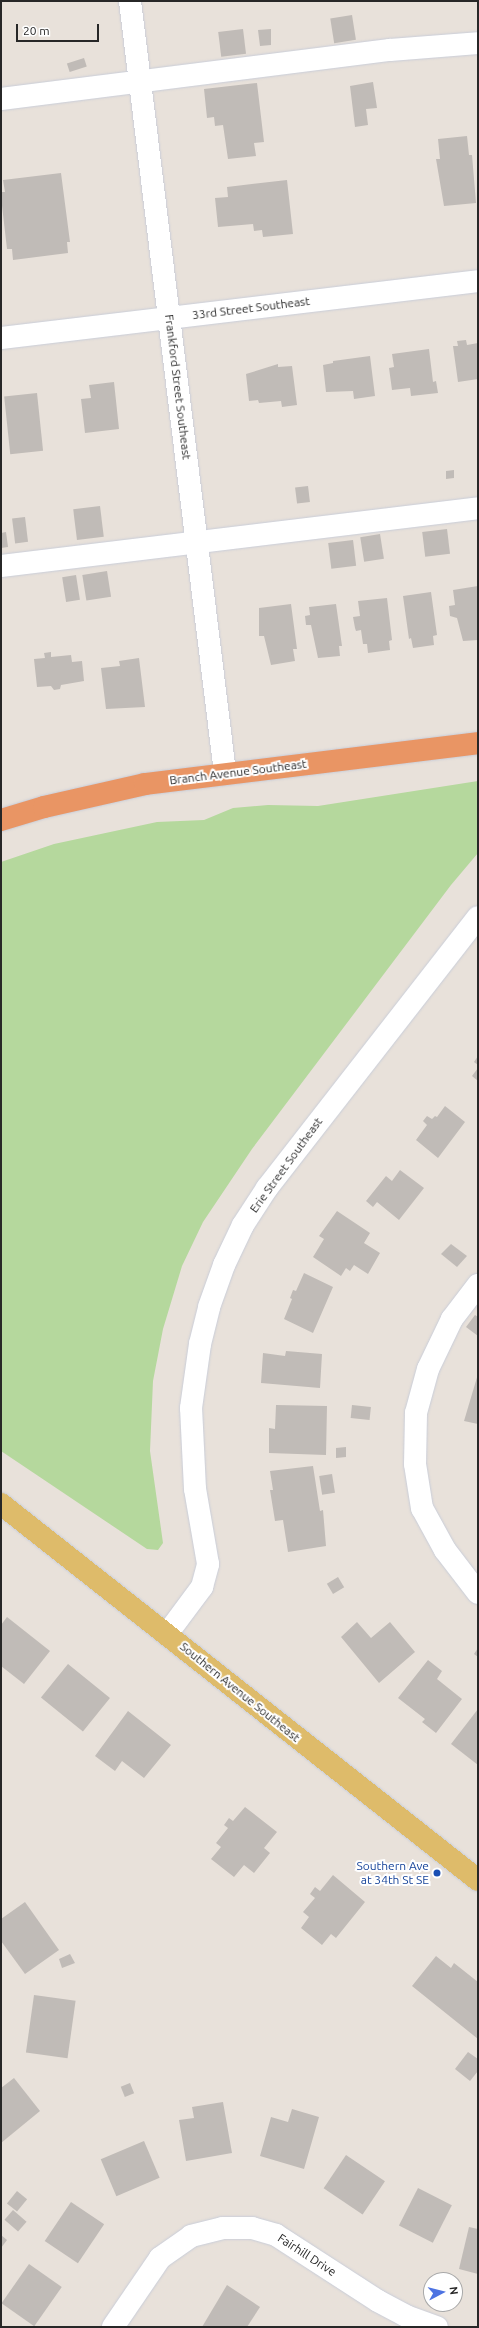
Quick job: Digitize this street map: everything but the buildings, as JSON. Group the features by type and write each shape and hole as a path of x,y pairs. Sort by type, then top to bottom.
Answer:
{"highway":[{"name":"Branch Avenue Southeast","path":"1,820 44,807 145,784 478,742"}],"main road":[{"name":"Southern Avenue Southeast","path":"1,1504 478,1880"}],"street":[{"name":"Frankford Street Southeast","path":"130,1 225,773"},
{"path":"1,99 390,50 478,43"},
{"name":"33rd Street Southeast","path":"1,338 478,281"},
{"path":"1,566 197,544 478,508"},
{"name":"Erie Street Southeast","path":"167,1634 202,1587 208,1564 195,1490 191,1408 202,1334 224,1265 243,1225 266,1188 478,917"},
{"path":"478,1285 452,1319 428,1369 416,1413 415,1464 422,1508 445,1550 478,1593"},
{"name":"Fairhill Drive","path":"113,2327 160,2258 191,2236 223,2228 252,2228 276,2235 378,2301 406,2316 437,2327"}],"green space":[{"path":"478,781 478,853 451,885 252,1149 203,1222 182,1266 163,1329 153,1381 150,1451 163,1543 158,1550 147,1549 1,1451 1,862 54,844 157,822 204,820 233,808 268,805 318,806"}],"place":[{"name":"Southern Ave at 34th St SE","path":"437,1873"}]}
